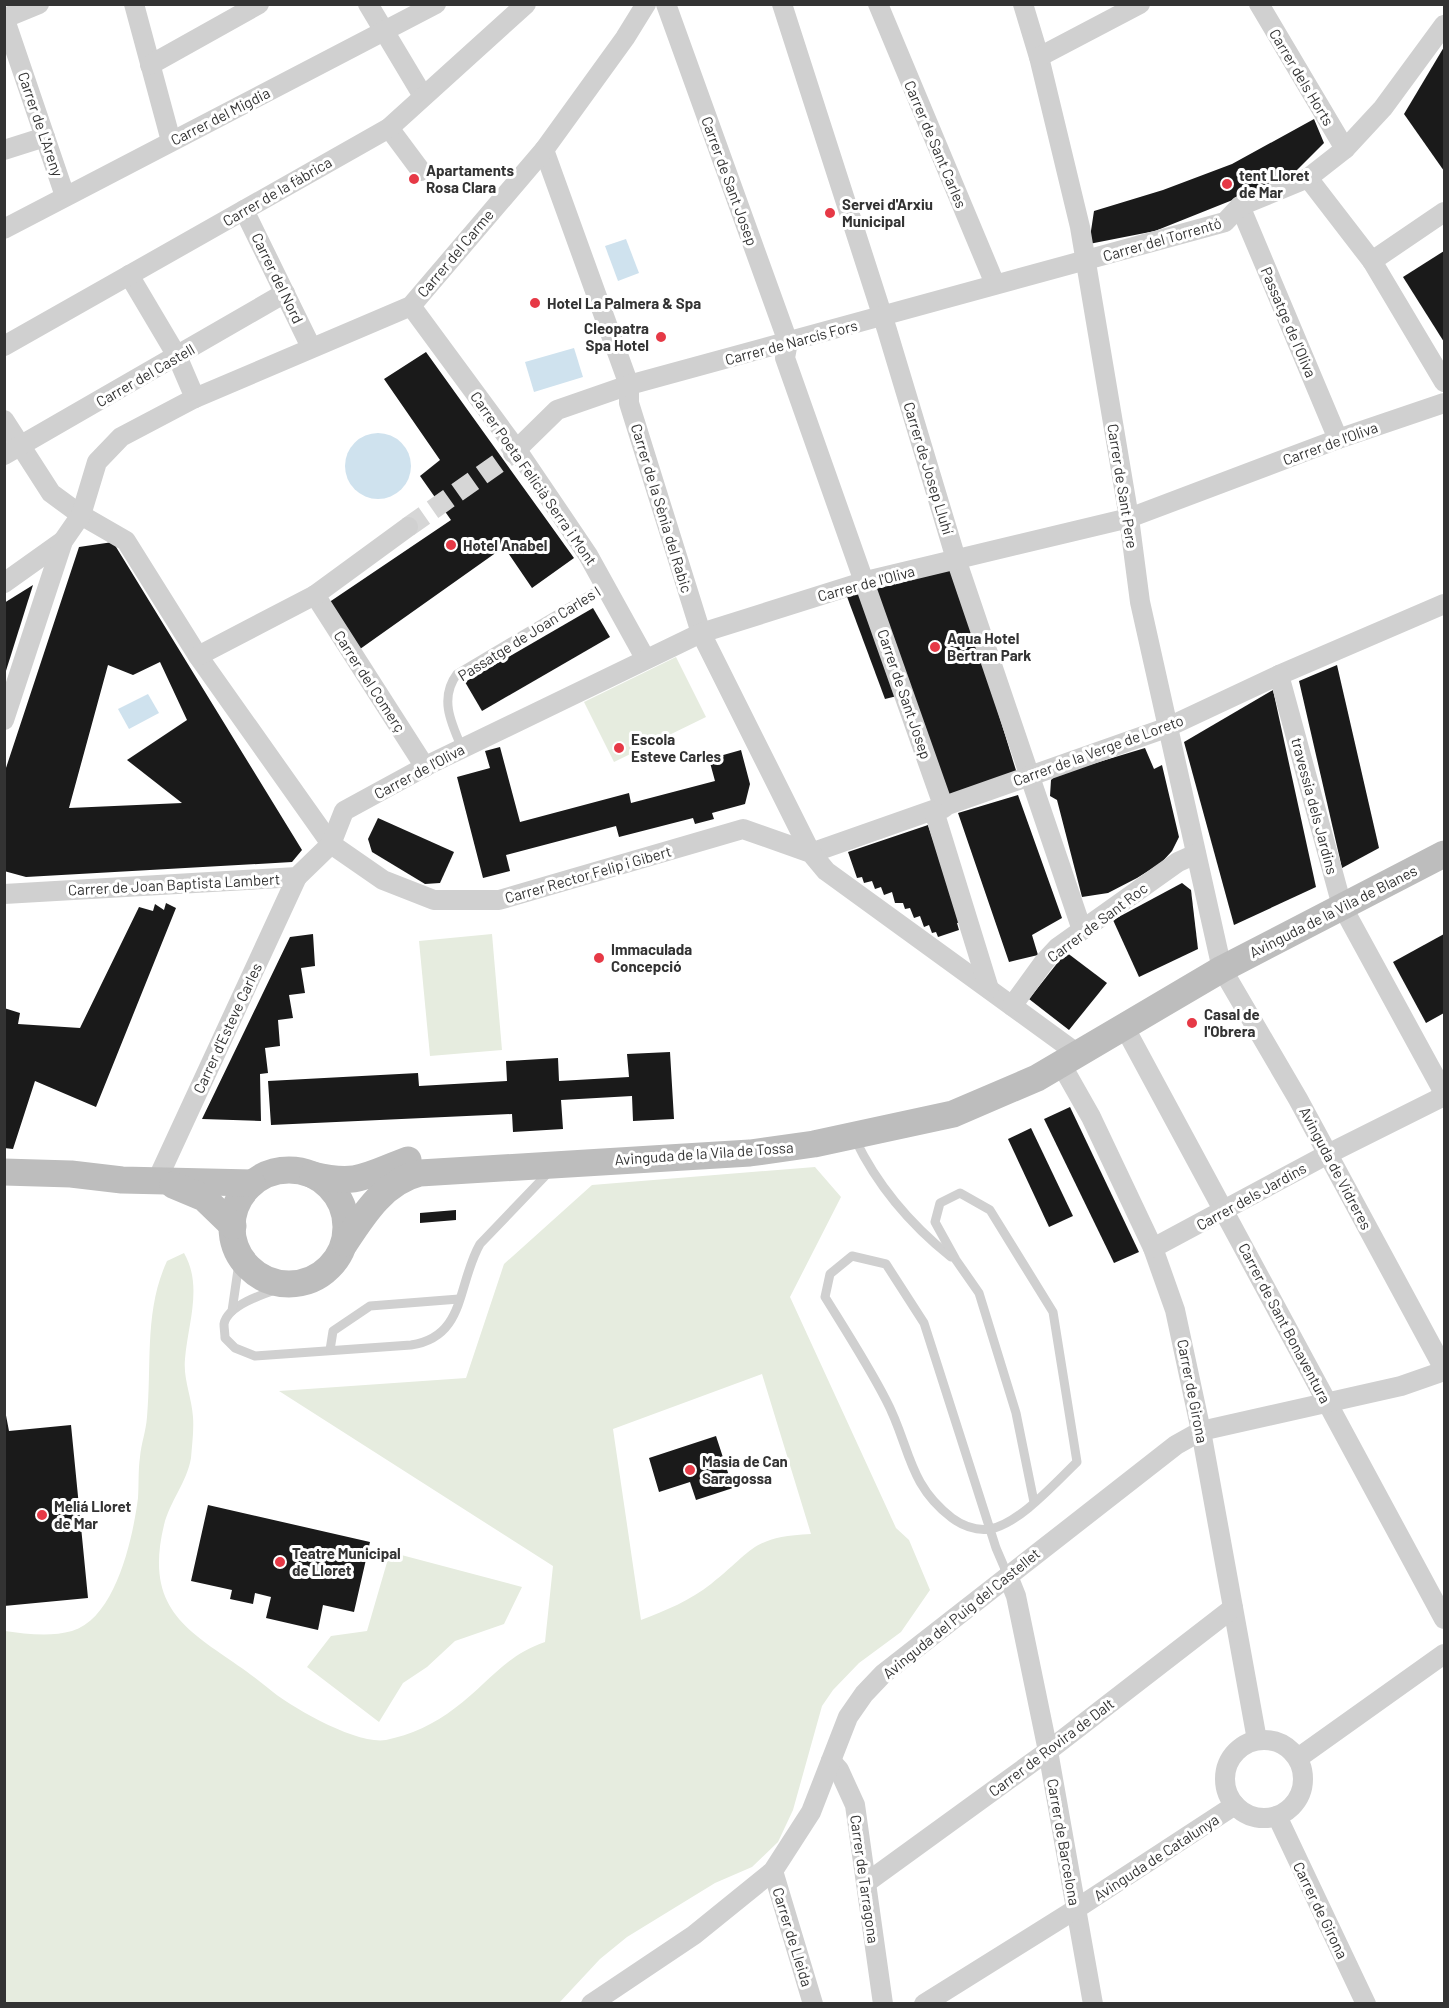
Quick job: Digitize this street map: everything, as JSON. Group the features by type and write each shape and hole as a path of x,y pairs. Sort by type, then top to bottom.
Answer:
{"main road":[{"name":"Avinguda de la Vila de Blanes","path":"1222,969 1444,854"},
{"name":"Avinguda de la Vila de Tossa","path":"345,1243 376,1199 409,1176 441,1170 750,1153 854,1137 953,1114 993,1099 1069,1059 1222,969"},
{"name":"Avinguda de la Vila de Tossa","path":"313,1175 349,1180 371,1177 405,1161 426,1156 716,1140 792,1130 935,1102 1069,1059"},
{"path":"281,1169 297,1170 313,1175 327,1185 343,1209 347,1231 345,1243 333,1264 315,1279 290,1285 278,1283 257,1274 240,1256 232,1226 234,1210 241,1195 265,1174 281,1169"},
{"path":"4,1172 71,1174 122,1180"},
{"path":"158,1178 204,1198 232,1226"},
{"path":"4,1189 72,1188 122,1180 158,1178 252,1183"}],"street":[{"path":"5,18 39,4"},
{"path":"134,4 171,141"},
{"path":"150,65 259,4"},
{"path":"368,4 423,96"},
{"name":"Carrer del Migdia","path":"4,229 436,4"},
{"name":"Carrer de la fàbrica","path":"4,346 389,128 526,4"},
{"name":"Carrer del Carme","path":"81,515 97,462 121,436 195,398 411,306 544,150 625,38 645,4"},
{"name":"Carrer de Sant Josep","path":"666,4 866,581 939,809"},
{"name":"Carrer de Josep Lluhí","path":"782,4 882,316 956,559 1082,930"},
{"name":"Carrer de Sant Carles","path":"878,4 995,284"},
{"name":"Carrer de Sant Pere","path":"1023,4 1039,57 1085,260 1129,518 1140,602 1166,728 1222,969"},
{"path":"1039,57 1140,4"},
{"name":"Carrer dels Horts","path":"1258,4 1345,149"},
{"name":"Carrer de L'Areny","path":"5,18 65,196"},
{"name":"Carrer del Torrentó","path":"1085,260 1225,222 1240,206 1308,178 1345,149 1383,108 1444,25"},
{"path":"389,128 421,171"},
{"path":"4,150 45,137"},
{"name":"Carrer de la Sènia del Rabic","path":"544,150 628,385 629,403 701,633 811,853"},
{"path":"1308,178 1372,261 1444,382"},
{"name":"Passatge de l'Oliva","path":"1240,206 1338,438"},
{"name":"Carrer del Nord","path":"244,210 311,347"},
{"path":"1372,261 1444,212"},
{"name":"Carrer de Narcís Fors","path":"515,452 557,410 628,385 787,350 882,316 1085,260"},
{"path":"129,275 177,356 195,398"},
{"name":"Carrer del Castell","path":"13,450 285,293"},
{"name":"Carrer Poeta Felicià Serra i Mont","path":"411,306 515,452 606,586 645,658"},
{"name":"Carrer de l'Oliva","path":"331,844 344,811 462,748 701,633 866,581 1129,518 1338,438 1444,403"},
{"path":"4,420 13,450 51,493 81,515 63,541 4,720"},
{"name":"Carrer Rector Felip i Gibert","path":"81,515 126,541 198,656 331,844 383,880 434,900 499,900 743,829 811,853 826,871 1012,1006 1069,1059"},
{"path":"198,656 315,595 408,528"},
{"path":"4,583 63,541"},
{"name":"Carrer del Comerç","path":"315,595 425,767"},
{"name":"Carrer de la Verge de Loreto","path":"811,853 1166,728 1279,675 1444,604"},
{"name":"travessia dels Jardins","path":"1279,675 1342,906 1444,1094"},
{"path":"939,809 989,989"},
{"name":"Carrer de Joan Baptista Lambert","path":"4,894 297,878 331,844"},
{"name":"Carrer de Sant Roc","path":"1012,1006 1051,954 1178,862 1196,854"},
{"name":"Carrer d'Esteve Carles","path":"158,1178 297,878"},
{"name":"Avinguda de Vidreres","path":"1222,969 1328,1154 1444,1370"},
{"name":"Carrer de Sant Bonaventura","path":"1125,1028 1444,1619"},
{"name":"Carrer de Girona","path":"1069,1059 1091,1117 1153,1248 1175,1310 1202,1431 1257,1740"},
{"name":"Carrer dels Jardins","path":"1153,1248 1444,1094"},
{"name":"Avinguda del Puig del Castellet","path":"591,2004 694,1935 773,1871 811,1812 848,1717 872,1686 1176,1444 1202,1431 1401,1386 1444,1370"},
{"name":"Carrer de Barcelona","path":"1008,1576 1016,1596 1048,1751 1093,2004"},
{"name":"Carrer de Rovira de Dalt","path":"866,1883 1048,1751 1233,1608"},
{"path":"1298,1758 1444,1654"},
{"path":"1257,1740 1277,1742 1292,1751 1298,1758 1304,1780 1301,1794 1289,1810 1277,1816 1255,1817 1234,1805 1226,1786 1225,1772 1238,1750 1257,1740"},
{"name":"Carrer de Tarragona","path":"831,1761 840,1770 855,1805 883,2004"},
{"name":"Avinguda de Catalunya","path":"924,2004 1076,1909 1234,1805"},
{"name":"Carrer de Girona","path":"1277,1816 1366,2004"},
{"name":"Carrer de Lleida","path":"773,1871 813,2004"}],"lane":[{"name":"Passatge de Joan Carles I","path":"462,748 448,718 449,684 457,674 606,586"},
{"path":"854,1137 876,1180 927,1238 956,1260"},
{"path":"240,1256 232,1311 224,1323 225,1338 235,1348 255,1356 426,1343 445,1331 480,1244 558,1163"},
{"path":"1008,1576 990,1528 924,1323 886,1264 852,1256 830,1274 825,1297 888,1402 913,1471 933,1504 963,1527 990,1528 1007,1521 1034,1502 1077,1462 1053,1312 990,1210 960,1193 940,1203 935,1222 956,1260 979,1293 1016,1413 1034,1502"},
{"path":"232,1311 255,1298 290,1285"},
{"path":"330,1350 333,1331 362,1309 370,1306 459,1299"}],"shaded area":[{"path":"676,657 706,717 614,762 584,702"},
{"path":"492,934 502,1050 430,1056 419,941"},
{"path":"815,1167 841,1197 790,1297 896,1528 909,1540 930,1590 901,1632 859,1663 833,1690 822,1706 793,1810 778,1842 752,1867 715,1883 627,1937 600,1959 559,2003 5,2003 5,1631 47,1634 72,1631 87,1623 100,1610 120,1574 136,1514 139,1467 147,1417 152,1318 160,1280 167,1261 184,1253 193,1278 193,1305 185,1366 193,1417 191,1458 164,1525 159,1558 161,1585 170,1606 184,1624 202,1640 292,1705 324,1723 358,1737 386,1740 431,1724 467,1699 518,1655 545,1642 553,1566 279,1391 466,1378 504,1264 592,1185","holes":["762,1374 811,1534 776,1538 764,1542 695,1595 641,1620 613,1429"]},
{"path":"390,1552 522,1587 504,1624 455,1641 427,1667 403,1683 379,1722 307,1667 331,1636 367,1631"}],"water":[{"path":"626,239 639,273 618,281 605,246"},
{"path":"574,348 583,377 534,392 525,362"},
{"path":"378,433 391,435 406,448 411,466 409,479 396,494 378,499 365,497 350,484 345,466 347,453 360,438"},
{"path":"148,694 159,713 129,729 118,709"}],"building":[{"path":"1444,47 1444,171 1404,114"},
{"name":"tent Lloret de Mar","path":"1314,119 1324,143 1290,177 1155,231 1089,244 1094,211 1163,190 1232,164"},
{"path":"1444,251 1444,342 1403,277"},
{"path":"426,352 574,558 532,588 504,547 353,654 322,607 451,520 420,476 440,460 384,379"},
{"path":"113,542 302,850 292,862 26,877 4,871 4,774 79,547","holes":["160,662 187,720 127,760 182,803 69,808 108,665 133,675"]},
{"name":"Aqua Hotel Bertran Park","path":"953,565 1018,777 946,803 871,584"},
{"path":"33,585 5,674 4,674 4,603"},
{"path":"864,588 901,695 885,699 846,594"},
{"path":"593,608 610,637 482,711 465,682"},
{"path":"1337,665 1379,848 1342,868 1299,681"},
{"path":"1273,690 1316,887 1234,925 1184,742"},
{"path":"500,747 520,822 629,793 631,803 715,781 709,759 741,750 750,784 745,804 712,813 714,819 695,824 693,818 619,837 616,826 506,855 510,871 483,878 457,777 490,768 485,751"},
{"path":"1145,748 1154,769 1162,765 1179,837 1172,851 1161,863 1137,878 1108,893 1082,897 1057,800 1050,796 1051,780 1056,775"},
{"path":"1018,795 1062,918 1032,935 1038,955 1009,962 958,813"},
{"path":"378,818 454,852 440,883 425,884 372,852 368,839"},
{"path":"928,825 961,922 957,923 959,930 938,937 936,932 932,933 929,925 924,927 920,916 914,918 910,908 905,909 903,903 895,903 892,892 884,895 881,887 875,889 872,881 864,883 862,877 857,878 848,852"},
{"path":"1182,883 1191,890 1198,949 1139,977 1113,920"},
{"path":"166,903 176,908 96,1107 35,1081 13,1149 4,1148 4,1008 20,1013 18,1024 80,1028 139,907 153,911 155,904 164,910"},
{"path":"313,934 315,966 301,968 305,993 289,995 293,1018 278,1020 280,1046 265,1048 268,1073 260,1074 261,1121 202,1119 290,937"},
{"path":"1444,934 1444,1013 1426,1023 1393,962"},
{"path":"1066,952 1107,983 1069,1030 1029,999"},
{"path":"670,1052 674,1119 633,1121 632,1096 561,1100 563,1129 513,1132 512,1114 271,1125 268,1081 418,1073 419,1086 507,1081 506,1061 558,1058 559,1081 629,1077 627,1054"},
{"path":"1070,1107 1139,1252 1114,1263 1044,1119"},
{"path":"1031,1128 1073,1216 1049,1227 1008,1139"},
{"path":"456,1210 456,1220 420,1223 420,1213"},
{"name":"Meliá Lloret de Mar","path":"4,1405 9,1431 71,1425 88,1598 4,1606"},
{"name":"Masia de Can Saragossa","path":"716,1436 733,1488 696,1500 690,1482 659,1492 649,1458"},
{"name":"Teatre Municipal de Lloret","path":"208,1505 370,1542 354,1612 323,1605 318,1630 266,1618 271,1597 255,1593 253,1604 230,1599 232,1590 191,1581"}],"tunnel":[{"path":"408,527 513,453"}],"place":[{"name":"Apartaments Rosa Clara","path":"414,179"},
{"name":"tent Lloret de Mar","path":"1227,184"},
{"name":"Servei d'Arxiu Municipal","path":"830,213"},
{"name":"Hotel La Palmera & Spa","path":"535,303"},
{"name":"Cleopatra Spa Hotel","path":"661,337"},
{"name":"Hotel Anabel","path":"451,545"},
{"name":"Aqua Hotel Bertran Park","path":"935,647"},
{"name":"Escola Esteve Carles","path":"619,748"},
{"name":"Immaculada Concepció","path":"599,958"},
{"name":"Casal de l'Obrera","path":"1192,1023"},
{"name":"Masia de Can Saragossa","path":"690,1470"},
{"name":"Meliá Lloret de Mar","path":"42,1515"},
{"name":"Teatre Municipal de Lloret","path":"280,1562"}]}
